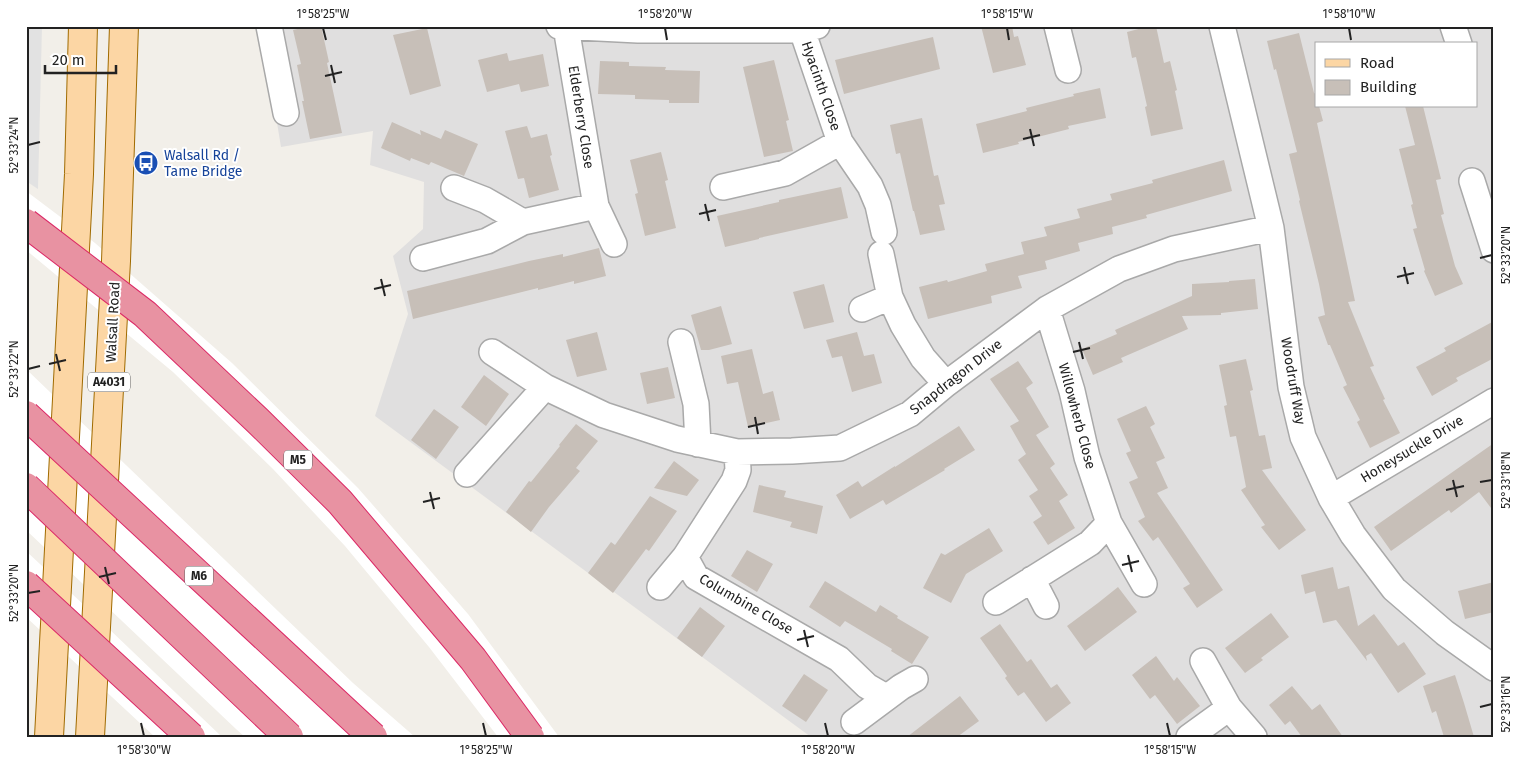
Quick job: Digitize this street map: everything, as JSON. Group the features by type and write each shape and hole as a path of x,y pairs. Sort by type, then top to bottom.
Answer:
{"highway":[{"name":"M5","path":"26,223 145,314 340,502 473,659 530,737"},
{"name":"M6","path":"26,415 373,737"},
{"path":"26,487 289,737"},
{"path":"26,586 191,737"}],"main road":[{"name":"A4031","path":"49,737 78,174 83,26"},
{"name":"Walsall Road","path":"90,737 116,261 124,26"}],"street":[{"path":"1057,26 1068,70"},
{"name":"Woodruff Way","path":"1222,26 1271,228 1291,387 1303,437 1331,498 1353,535 1394,589 1445,633 1494,668"},
{"path":"1453,26 1458,42"},
{"path":"269,27 286,113"},
{"path":"562,27 638,30 809,28"},
{"name":"Elderberry Close","path":"562,27 596,206 614,244"},
{"name":"Hyacinth Close","path":"809,28 840,142 870,186 875,198 890,297 903,325 923,358 946,384"},
{"name":"Hyacinth Close","path":"723,187 785,173 840,142"},
{"path":"1472,182 1491,235"},
{"path":"454,188 485,200 523,222"},
{"path":"422,258 487,241 523,222 596,206"},
{"name":"Snapdragon Drive","path":"492,352 545,387 604,415 677,439 737,452 840,448 910,414 946,384 1047,309 1119,269 1174,250 1271,228"},
{"path":"862,310 890,297"},
{"name":"Willowherb Close","path":"1047,309 1072,391 1087,457 1109,523 1144,584"},
{"path":"681,342 696,404 698,444"},
{"path":"467,474 545,387"},
{"name":"Honeysuckle Drive","path":"1331,498 1494,401"},
{"path":"660,588 685,557 734,481 738,470 737,452"},
{"path":"996,602 1090,543 1109,523"},
{"name":"Columbine Close","path":"685,557 696,577 839,659 867,686 886,697"},
{"path":"1032,579 1046,606"},
{"path":"1203,661 1229,708 1254,737"},
{"path":"854,722 886,697 915,679"},
{"path":"1189,737 1229,708"}],"shaded area":[{"path":"26,26 42,26 38,189 26,181"},
{"path":"261,26 1494,26 1494,737 811,737 375,416 408,314 393,256 423,229 424,182 370,165 373,131 281,147"}],"pier":[{"path":"26,191 95,243 232,363 358,488 468,614 559,737 498,737 429,647 345,546 273,469 173,372 26,250"},
{"path":"26,369 353,683 415,737 245,737 236,729 26,530"},
{"path":"26,551 222,737 155,737 26,617"}],"building":[{"path":"321,26 342,133 310,139 297,65 301,64 293,30"},
{"path":"981,26 1012,26 1014,37 1018,36 1026,65 993,73"},
{"path":"1156,26 1164,63 1170,61 1183,129 1151,136 1145,107 1147,106 1136,57 1132,58 1127,32"},
{"path":"427,28 441,86 410,95 393,35"},
{"path":"1299,33 1315,94 1315,108 1320,108 1323,121 1317,123 1355,301 1348,302 1374,366 1370,367 1385,399 1383,400 1400,433 1370,448 1357,422 1360,420 1343,387 1347,385 1330,345 1328,345 1318,317 1325,315 1289,154 1297,152 1267,41"},
{"path":"933,37 940,69 844,94 835,60"},
{"path":"507,53 509,61 543,54 549,86 521,92 519,84 487,92 478,60"},
{"path":"774,60 789,120 786,121 793,151 764,157 743,67"},
{"path":"600,61 629,62 629,66 666,67 665,70 700,71 699,103 669,103 669,100 635,99 635,95 598,94"},
{"path":"1100,88 1106,118 1068,126 1069,129 983,153 976,124 1027,111 1026,108 1074,96 1073,94"},
{"path":"1406,108 1423,108 1441,179 1436,180 1444,214 1441,215 1455,266 1463,284 1435,296 1424,271 1413,229 1417,228 1411,205 1413,204 1399,149 1415,145"},
{"path":"922,118 934,176 938,175 945,204 939,205 945,230 920,235 900,153 896,154 890,125"},
{"path":"392,122 421,135 420,130 441,139 445,130 478,144 464,176 431,162 429,165 411,158 410,161 381,148"},
{"path":"527,126 531,138 547,134 552,155 550,156 559,190 529,198 524,178 518,179 505,131"},
{"path":"661,152 668,180 665,181 676,228 645,236 635,194 638,193 630,160"},
{"path":"1224,160 1232,191 1146,215 1147,218 1112,227 1113,234 1078,243 1080,251 1045,261 1047,269 1018,276 1022,288 991,296 992,303 928,319 919,287 947,280 948,282 987,271 985,264 1024,254 1021,242 1047,236 1044,227 1080,218 1077,209 1112,200 1110,194 1153,183 1152,180"},
{"path":"841,187 848,218 725,247 717,216"},
{"path":"599,248 606,276 574,284 574,281 538,290 538,288 413,319 407,291 529,261 563,254 563,257"},
{"path":"1255,279 1258,309 1221,313 1221,315 1182,316 1188,329 1121,358 1123,362 1093,375 1082,349 1117,334 1115,330 1192,296 1192,284"},
{"path":"824,284 834,322 804,329 793,292"},
{"path":"721,306 732,344 709,350 701,350 691,315"},
{"path":"1494,321 1494,358 1456,378 1458,381 1432,396 1416,367 1446,351 1444,348"},
{"path":"597,332 607,370 577,377 566,340"},
{"path":"857,332 864,356 874,354 882,383 852,392 842,356 832,358 826,340"},
{"path":"752,349 763,394 773,391 780,420 748,427 738,382 727,384 721,356"},
{"path":"1246,359 1253,390 1250,391 1259,436 1265,435 1272,468 1262,470 1306,530 1279,550 1261,527 1265,525 1241,490 1246,487 1236,436 1230,437 1224,406 1227,405 1219,365"},
{"path":"1018,361 1033,383 1026,388 1049,427 1036,435 1055,464 1050,468 1068,495 1059,501 1075,528 1048,545 1033,522 1042,516 1029,496 1038,490 1018,460 1026,454 1010,426 1019,421 990,379"},
{"path":"668,367 675,398 647,404 640,373"},
{"path":"484,375 509,394 486,426 461,407"},
{"path":"1146,406 1155,424 1150,427 1165,458 1156,462 1168,488 1157,493 1223,590 1197,608 1183,588 1190,584 1158,537 1153,541 1138,521 1145,517 1129,482 1138,478 1126,453 1131,451 1117,419"},
{"path":"434,409 459,427 436,459 411,440"},
{"path":"576,424 598,441 576,468 580,471 549,507 531,532 506,512"},
{"path":"959,426 975,450 886,505 883,500 850,519 836,495 858,481 862,487"},
{"path":"1494,443 1494,512 1479,492 1451,513 1449,510 1391,551 1374,527"},
{"path":"674,461 699,480 687,496 654,488"},
{"path":"759,485 786,491 784,497 823,506 817,534 790,527 792,522 753,512"},
{"path":"650,496 677,511 649,551 646,549 613,593 588,573 611,542 615,545"},
{"path":"989,528 1003,551 966,574 951,603 923,588 941,553 945,555"},
{"path":"747,550 773,564 757,592 731,576"},
{"path":"1333,567 1338,589 1349,586 1358,626 1374,614 1398,646 1404,642 1426,674 1398,693 1371,653 1366,656 1367,661 1336,620 1323,623 1315,591 1305,594 1301,575"},
{"path":"825,581 876,612 880,605 898,616 897,618 929,637 912,664 891,651 892,649 845,621 840,627 809,607"},
{"path":"1494,582 1494,612 1465,619 1458,591"},
{"path":"1118,587 1137,612 1085,651 1067,626"},
{"path":"700,607 725,626 702,657 677,638"},
{"path":"1271,613 1289,637 1245,673 1225,648"},
{"path":"1000,624 1027,662 1031,659 1051,688 1057,684 1071,703 1046,722 1024,692 1018,696 1005,678 1007,676 980,638"},
{"path":"1156,656 1174,681 1177,677 1200,706 1177,724 1155,695 1150,699 1132,675"},
{"path":"804,674 828,690 806,722 782,706"},
{"path":"1455,675 1474,737 1444,737 1436,711 1432,713 1423,686"},
{"path":"1292,686 1312,710 1320,704 1343,737 1302,737 1290,721 1285,725 1269,705"},
{"path":"960,696 979,721 957,737 907,737"}],"place":[{"name":"Walsall Rd / Tame Bridge","path":"146,163"}]}
